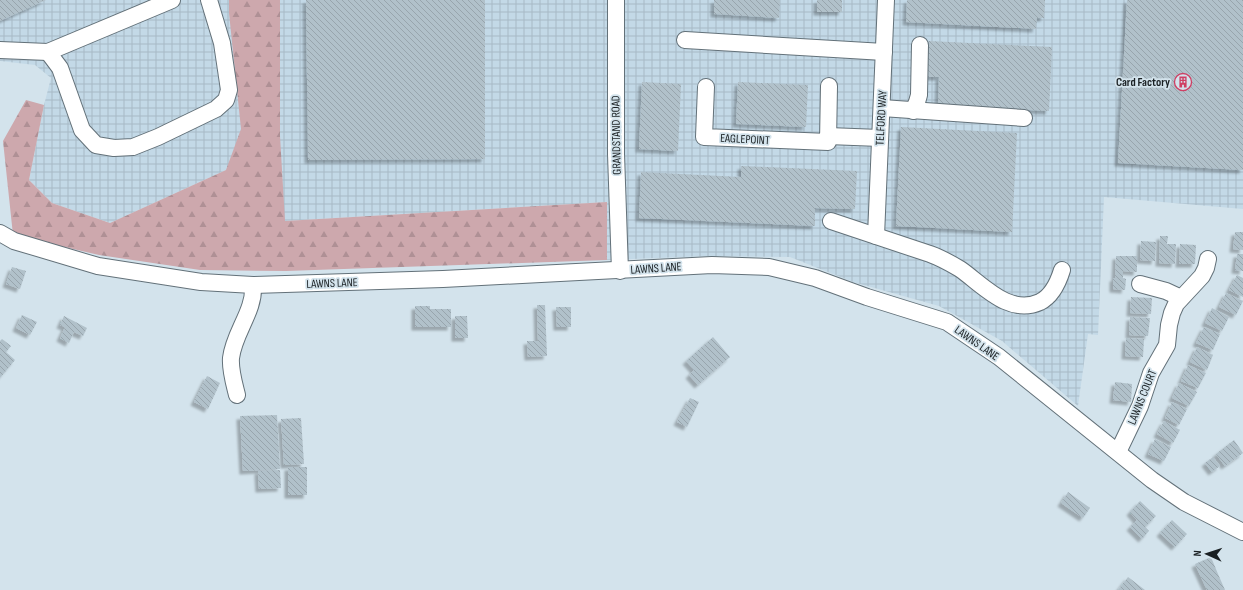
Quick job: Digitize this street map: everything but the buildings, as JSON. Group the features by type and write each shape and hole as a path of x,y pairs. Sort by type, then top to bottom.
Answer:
{"street":[{"path":"0,50 32,50 48,52 172,0"},
{"path":"48,52 60,68 82,130 96,145 114,148 133,147 158,137 216,109 226,100 229,90 222,44 209,0"},
{"name":"GRANDSTAND ROAD","path":"616,0 616,154 620,271"},
{"name":"TELFORD WAY","path":"876,236 886,0"},
{"path":"685,40 884,52"},
{"path":"913,110 919,95 920,45"},
{"path":"828,136 829,86"},
{"name":"EAGLEPOINT","path":"706,87 704,137 828,142 828,136 880,138"},
{"path":"882,108 1024,118"},
{"path":"831,222 945,260 1010,304 1021,306 1033,305 1043,300 1058,284 1062,270"},
{"name":"LAWNS LANE","path":"0,233 14,241 98,266 201,282 253,285 443,279 620,271 712,265 769,267 815,278 867,297 947,322 999,357 1152,480 1184,502 1242,528"},
{"name":"LAWNS COURT","path":"1118,452 1140,406 1151,373 1167,345 1169,325 1176,304 1202,276 1208,259"},
{"path":"1140,284 1166,291 1181,298"},
{"path":"237,395 231,368 231,358 238,335 249,312 254,294 253,285"}],"shaded area":[{"path":"0,0 1243,0 1243,209 1104,197 1098,335 1088,334 1078,406 1002,341 939,306 853,282 790,257 708,256 607,260 607,202 285,221 226,170 110,223 52,203 29,180 51,78 35,65 0,61"}],"green space":[{"path":"229,0 280,0 280,136 285,221 607,202 607,260 286,271 200,270 99,255 13,235 3,141 26,100 44,105 29,180 52,203 110,223 226,170 241,129 229,13"}],"place":[{"name":"Card Factory","path":"1183,82"}]}
